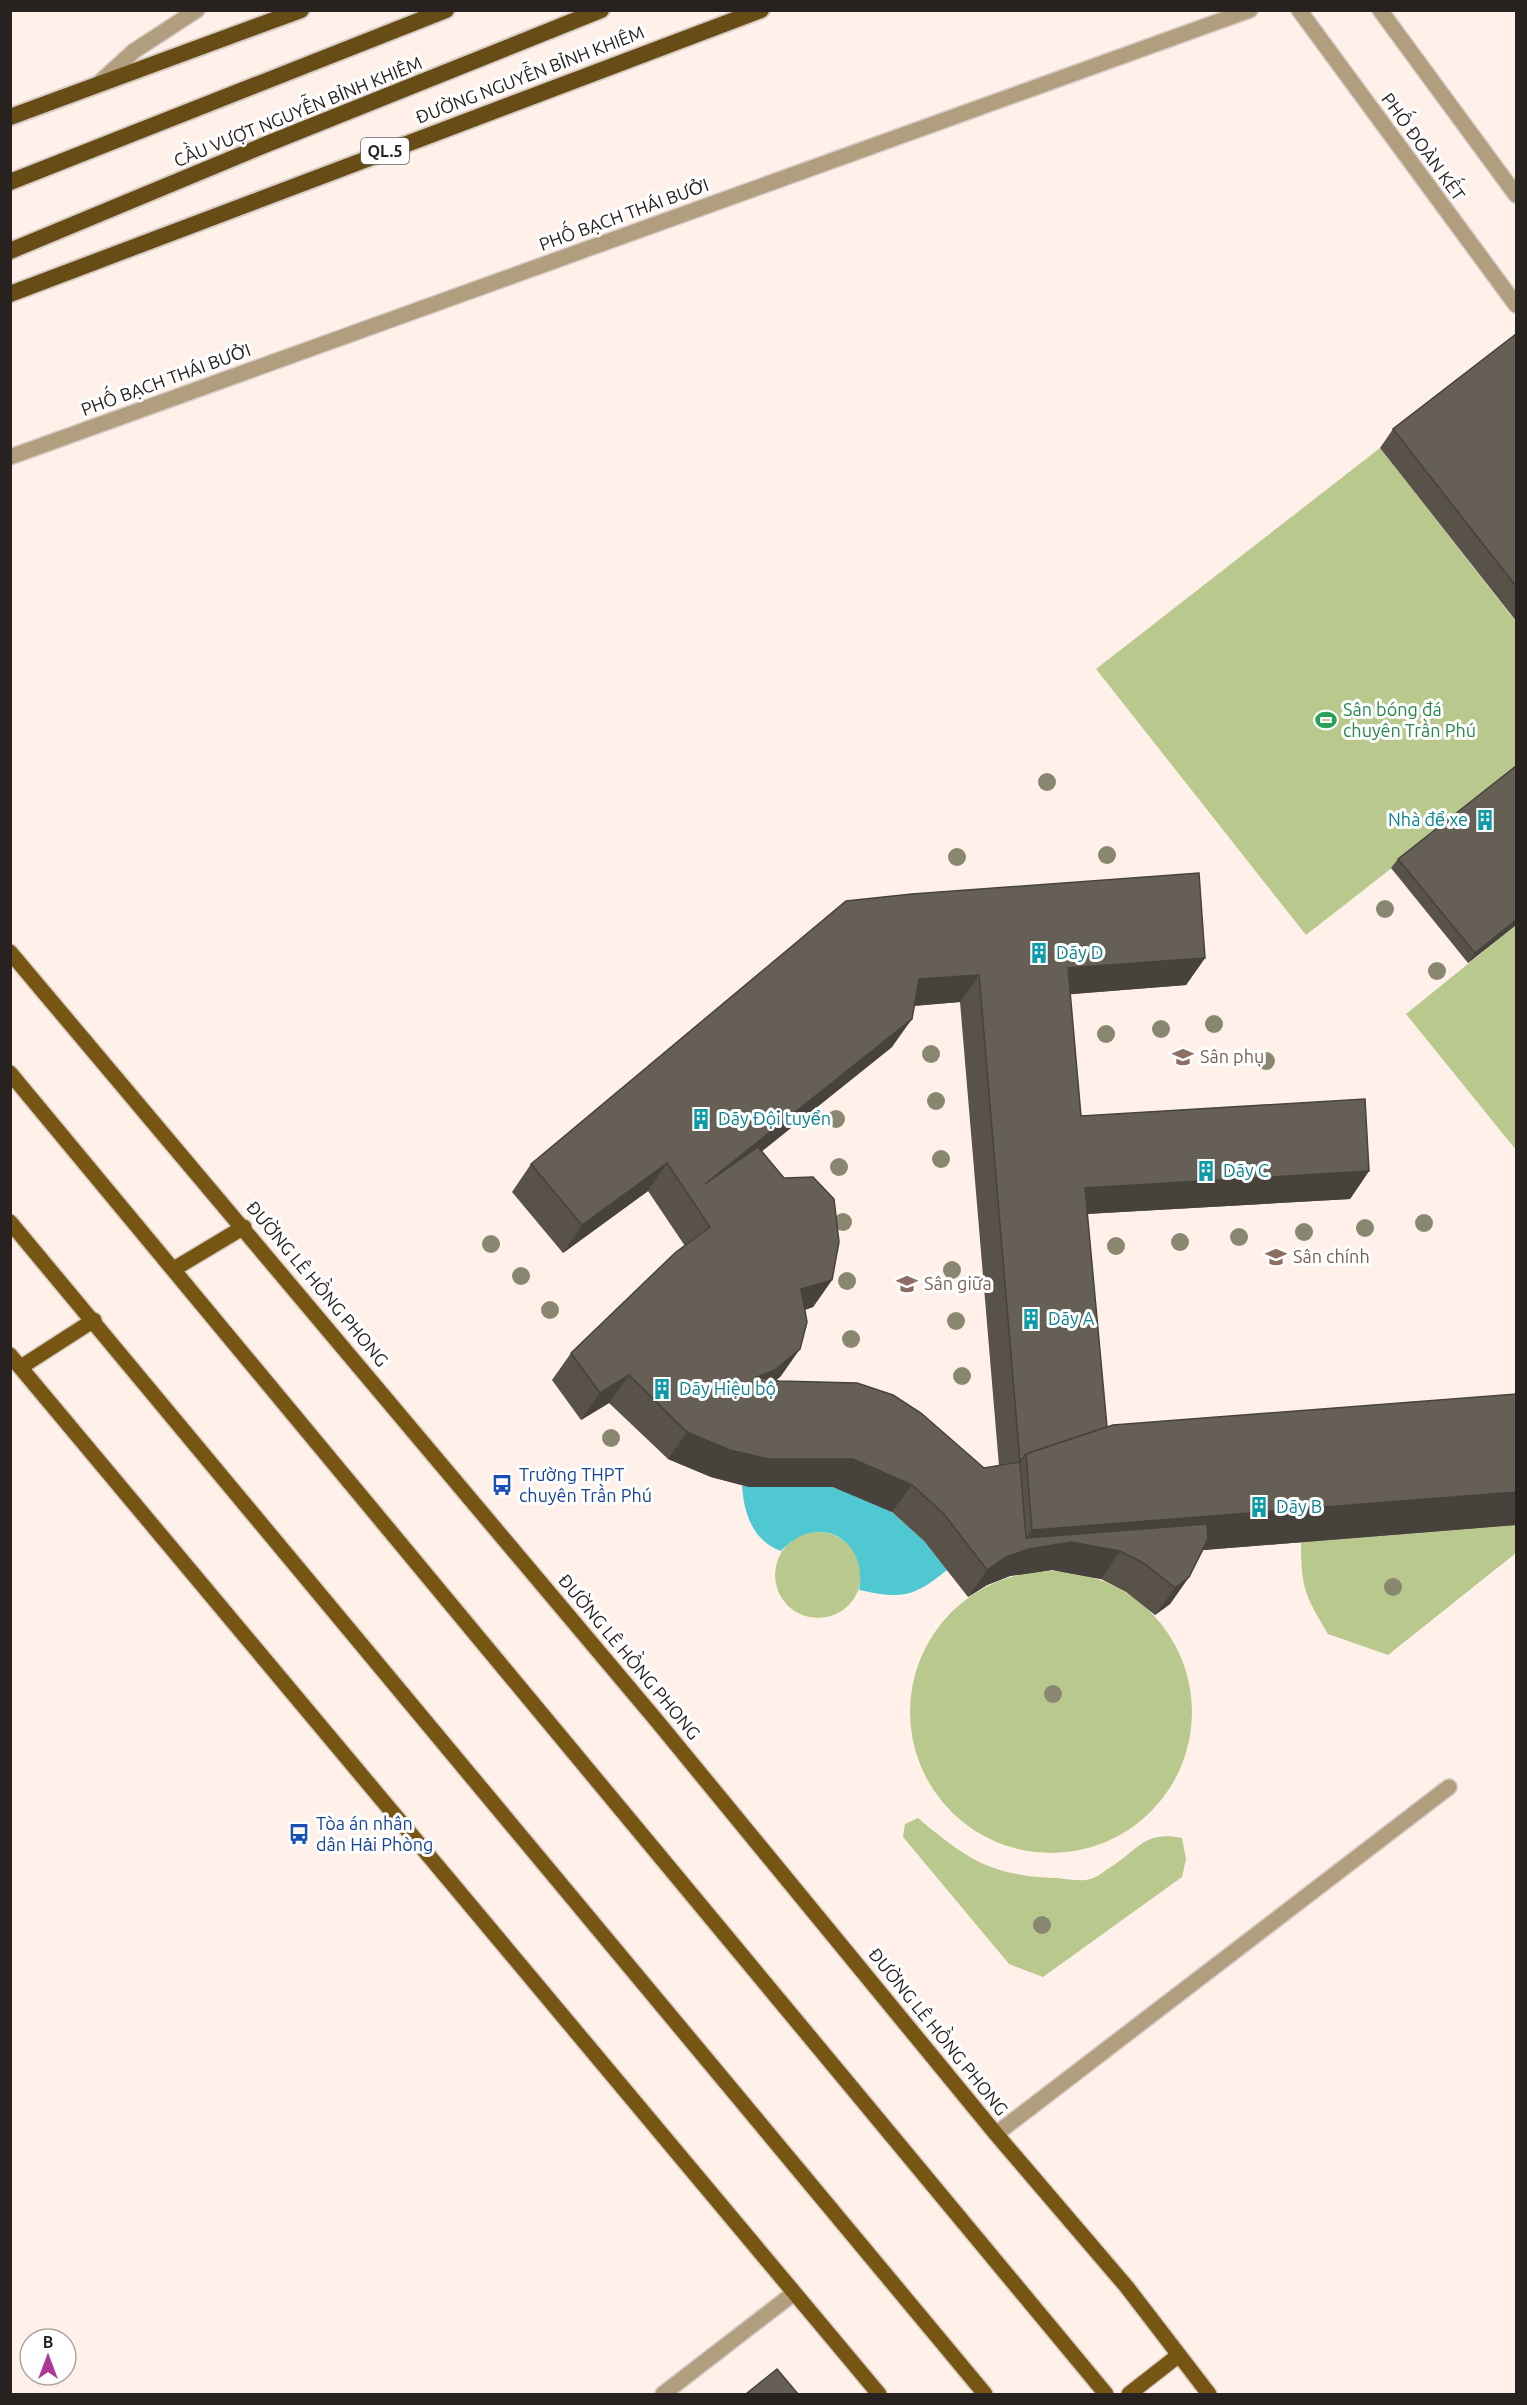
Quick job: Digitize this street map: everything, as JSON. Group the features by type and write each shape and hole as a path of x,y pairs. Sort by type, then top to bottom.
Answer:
{"highway":[{"path":"10,117 301,10"},
{"path":"10,182 446,10"},
{"name":"CẦU VƯỢT NGUYỄN BỈNH KHIÊM","path":"10,251 267,144 601,10"},
{"name":"ĐƯỜNG NGUYỄN BỈNH KHIÊM","path":"10,294 761,10"},
{"path":"10,285 32,284"}],"main road":[{"name":"ĐƯỜNG LÊ HỒNG PHONG","path":"10,952 657,1720 996,2134 1126,2286 1209,2394"},
{"path":"10,1073 1106,2394"},
{"path":"10,1222 94,1320 985,2394"},
{"path":"174,1269 244,1227"},
{"path":"21,1367 94,1320"},
{"path":"10,1355 879,2394"},
{"path":"1129,2394 1179,2355"}],"street":[{"path":"100,82 134,51 197,10"},
{"name":"PHỐ BẠCH THÁI BƯỞI","path":"10,457 1250,10"},
{"name":"PHỐ ĐOÀN KẾT","path":"1299,10 1516,306"},
{"path":"1380,10 1516,195"},
{"path":"996,2134 1449,1787"},
{"path":"663,2394 794,2293"}],"green space":[{"name":"Sân bóng đá chuyên Trần Phú","path":"1380,448 1516,622 1516,771 1306,935 1096,669"},
{"path":"1516,925 1516,1150 1406,1014"},
{"path":"1516,1525 1516,1553 1388,1655 1328,1634 1309,1600 1303,1581 1301,1542"},
{"path":"810,1532 826,1532 849,1544 858,1558 861,1575 858,1592 849,1606 826,1618 810,1618 794,1611 782,1599 775,1583 775,1567 782,1551 794,1539"},
{"path":"1065,1571 1079,1573 1118,1587 1151,1612 1176,1645 1182,1658 1190,1684 1192,1712 1190,1740 1182,1766 1176,1779 1151,1812 1118,1837 1105,1843 1079,1851 1037,1853 1023,1851 984,1837 961,1821 942,1802 926,1779 912,1740 910,1698 912,1684 926,1645 942,1622 961,1603 984,1587 1023,1573"},
{"path":"918,1818 967,1855 997,1869 1015,1874 1086,1880 1099,1875 1141,1844 1158,1837 1169,1836 1182,1838 1186,1859 1182,1877 1043,1977 1009,1964 903,1837 905,1824"}],"water":[{"path":"742,1486 833,1487 892,1512 924,1541 947,1570 915,1591 886,1595 859,1590 860,1572 856,1557 848,1545 837,1536 824,1532 810,1533 795,1539 781,1551 771,1546 763,1541 752,1525 745,1507"}],"building":[{"path":"1516,334 1516,586 1393,429"},
{"name":"Nhà để xe","path":"1516,766 1516,920 1475,953 1398,859"},
{"path":"1199,873 1205,958 1068,968 1081,1116 1365,1099 1369,1171 1085,1188 1107,1427 1026,1454 1020,1462 1026,1538 1207,1524 1208,1539 1189,1577 1175,1588 1145,1564 1120,1551 1071,1542 1029,1549 1006,1557 987,1570 944,1514 912,1485 853,1459 768,1459 730,1450 687,1432 629,1375 600,1393 571,1353 676,1252 710,1227 667,1163 582,1225 531,1164 846,901","holes":["979,975 1020,1462 984,1468 921,1413 893,1395 857,1383 779,1381 757,1377 775,1370 800,1349 807,1322 801,1289 832,1280 839,1242 834,1199 813,1177 784,1178 758,1147 705,1184 912,1019 919,979"]},
{"name":"Dãy B","path":"1516,1394 1516,1492 1032,1530 1026,1454 1113,1425"},
{"path":"777,2369 798,2394 746,2394"}],"place":[{"name":"Sân bóng đá chuyên Trần Phú","path":"1326,720"},
{"name":"Nhà để xe","path":"1485,820"},
{"name":"Dãy D","path":"1039,953"},
{"name":"Sân phụ","path":"1183,1057"},
{"name":"Dãy Đội tuyển","path":"701,1119"},
{"name":"Dãy C","path":"1206,1171"},
{"name":"Sân chính","path":"1276,1257"},
{"name":"Sân giữa","path":"907,1284"},
{"name":"Dãy A","path":"1031,1319"},
{"name":"Dãy Hiệu bộ","path":"662,1389"},
{"name":"Trường THPT chuyên Trần Phú","path":"502,1485"},
{"name":"Dãy B","path":"1259,1507"},
{"name":"Tòa án nhân dân Hải Phòng","path":"299,1834"}]}
